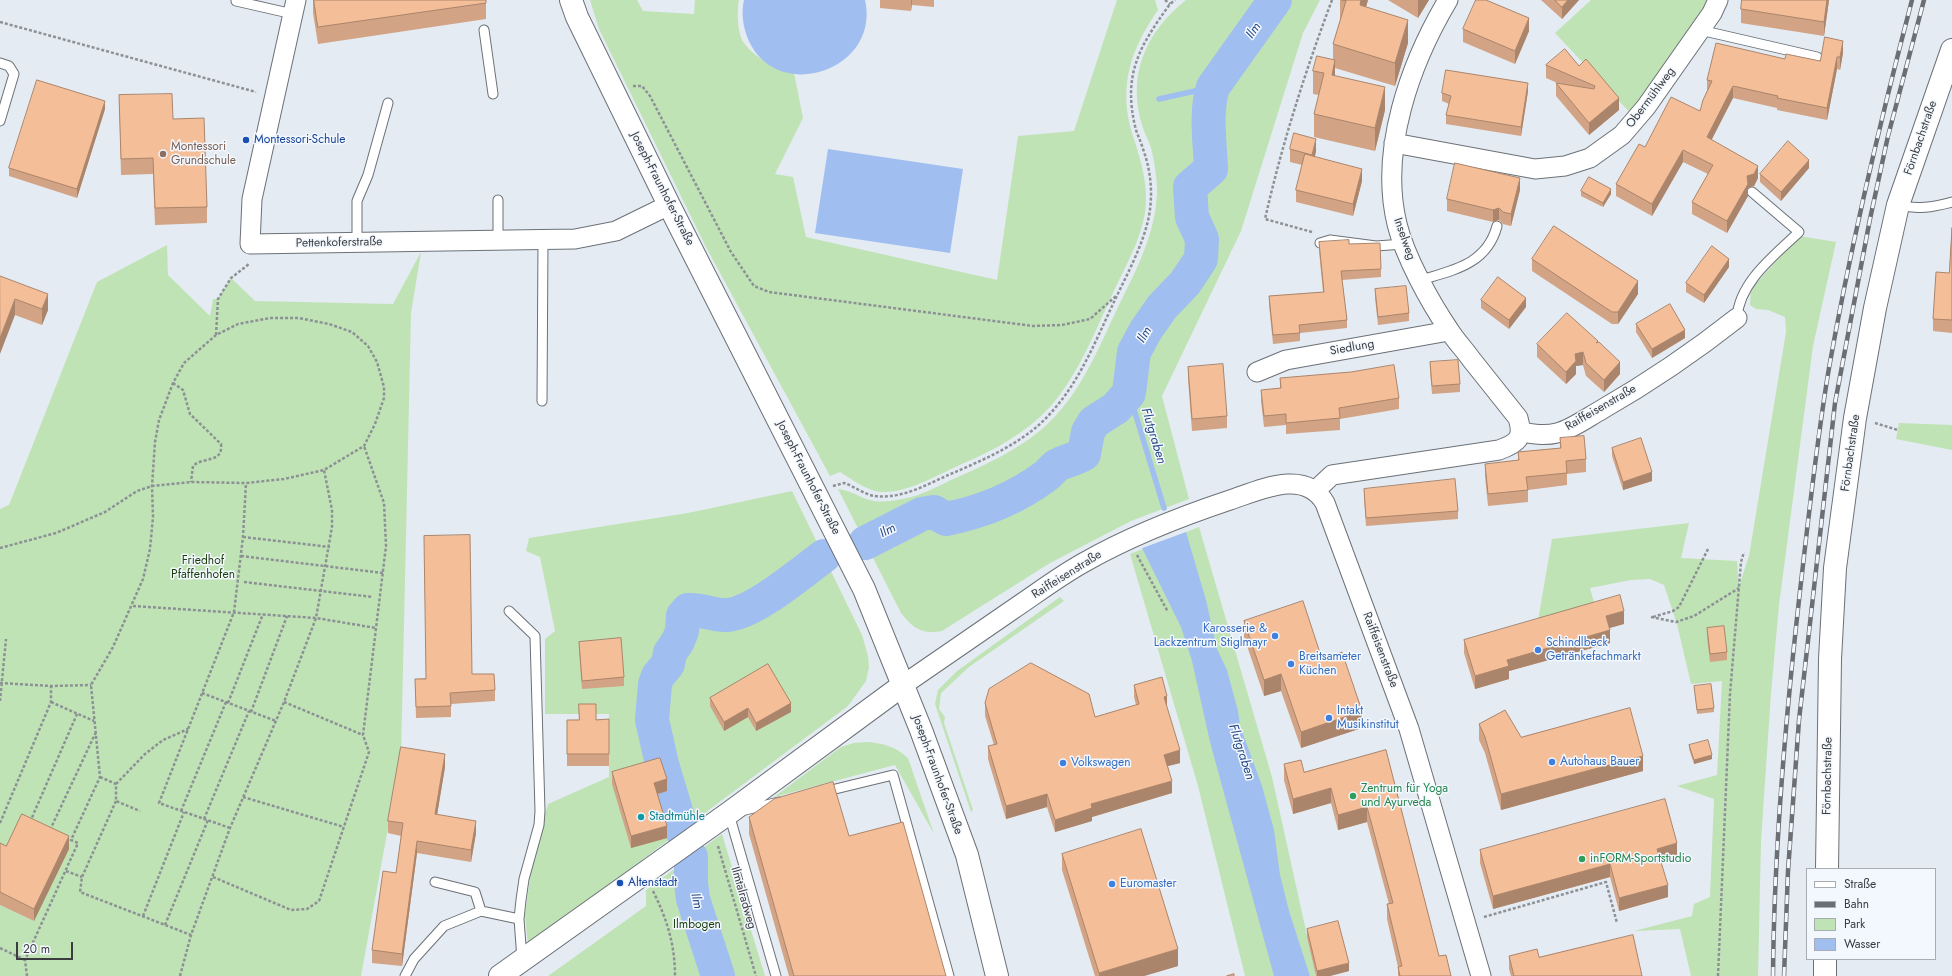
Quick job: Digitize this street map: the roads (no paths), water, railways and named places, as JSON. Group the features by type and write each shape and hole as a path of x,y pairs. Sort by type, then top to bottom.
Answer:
{"street":[{"name":"Joseph-Fraunhofer-Straße","path":"571,0 577,17 669,205 864,589 903,685 967,854 997,976"},
{"name":"Inselweg","path":"1448,0 1424,44 1407,93 1394,143 1391,170 1392,193 1397,225 1421,280 1449,330 1518,418 1521,432"},
{"name":"Obermühlweg","path":"1394,143 1535,169 1565,166 1590,158 1622,135 1646,107 1700,30 1718,0"},
{"name":"Pettenkoferstraße","path":"294,7 252,199 250,244 575,239 616,231 669,205"},
{"name":"Förnbachstraße","path":"1827,868 1830,659 1835,568 1855,418 1874,308 1898,205 1952,50"},
{"name":"Raiffeisenstraße","path":"1521,432 1539,435 1548,434 1558,432 1577,424 1622,398 1678,362 1737,318"},
{"name":"Siedlung","path":"1257,372 1286,360 1449,330"},
{"path":"1316,490 1332,475 1499,450 1510,446 1518,440 1521,432"},
{"name":"Raiffeisenstraße","path":"903,685 1066,572 1132,537 1194,512 1280,485 1298,484 1316,490 1325,503 1409,729 1481,976"},
{"path":"500,976 715,823 903,685"},
{"path":"1825,960 1825,976"}],"lane":[{"path":"236,1 294,7"},
{"path":"484,30 492,94"},
{"path":"1700,30 1817,56"},
{"path":"0,63 8,66 14,74 0,121"},
{"path":"357,243 357,201 368,175 388,103"},
{"path":"1737,318 1741,298 1750,283 1799,232 1752,192"},
{"path":"498,200 498,241"},
{"path":"1898,205 1909,208 1925,208 1952,202"},
{"path":"1421,280 1457,270 1470,262 1487,248 1494,237 1497,226"},
{"path":"542,401 543,240"},
{"path":"1320,243 1330,240 1376,246 1404,244"},
{"path":"509,611 535,636 541,796 539,825 524,879 519,919 522,960"},
{"path":"811,794 893,775 949,976"},
{"path":"776,976 715,823 788,800"},
{"path":"435,882 475,892 481,911"},
{"path":"405,976 414,959 444,926 481,911 519,919"}],"water":[{"path":"744,0 865,0 866,25 857,45 842,61 823,71 802,74 780,71 762,59 748,39 743,20"},
{"path":"828,149 963,169 950,253 815,233"},
{"path":"1186,532 1206,600 1217,649 1227,670 1238,711 1240,726 1262,786 1274,830 1280,875 1289,911 1310,976 1274,976 1210,742 1192,661 1181,627 1142,548"}],"waterway":[{"name":"Ilm","path":"865,543 922,514 934,512 946,519 999,503 1036,483 1056,466 1084,454 1088,432 1094,422 1116,408 1129,393 1134,352 1146,330 1162,307 1185,283 1201,259 1202,239 1192,217 1190,187 1211,169 1209,107 1213,87 1275,0"},
{"path":"1159,99 1213,87"},
{"name":"Flutgraben","path":"1129,393 1164,508"},
{"name":"Ilm","path":"682,831 662,764 652,720 655,684 658,676 668,664 670,653 678,641 682,631 683,616 688,610 698,610 727,615 738,613 750,608 777,591 824,556"},
{"name":"Ilm","path":"691,857 691,883 693,899 718,976"}],"railway":[{"path":"1773,976 1778,834 1789,693 1812,484 1820,426 1829,368 1856,229 1877,137 1912,0"},
{"path":"1784,976 1788,871 1799,720 1835,403 1870,219 1888,136 1924,0"}],"place":[{"name":"Montessori-Schule","path":"246,140"},
{"name":"Montessori Grundschule","path":"163,154"},
{"name":"Karosserie & Lackzentrum Stiglmayr","path":"1275,636"},
{"name":"Schindlbeck Getränkefachmarkt","path":"1538,650"},
{"name":"Breitsameter Küchen","path":"1291,664"},
{"name":"Intakt Musikinstitut","path":"1329,718"},
{"name":"Autohaus Bauer","path":"1552,762"},
{"name":"Volkswagen","path":"1063,763"},
{"name":"Zentrum für Yoga und Ayurveda","path":"1353,796"},
{"name":"Stadtmühle","path":"641,817"},
{"name":"inFORM-Sportstudio","path":"1582,859"},
{"name":"Altenstadt","path":"620,883"},
{"name":"Euromaster","path":"1112,884"}],"park label":[{"name":"Friedhof Pfaffenhofen","path":"203,568"},
{"name":"Ilmbogen","path":"697,925"}]}
